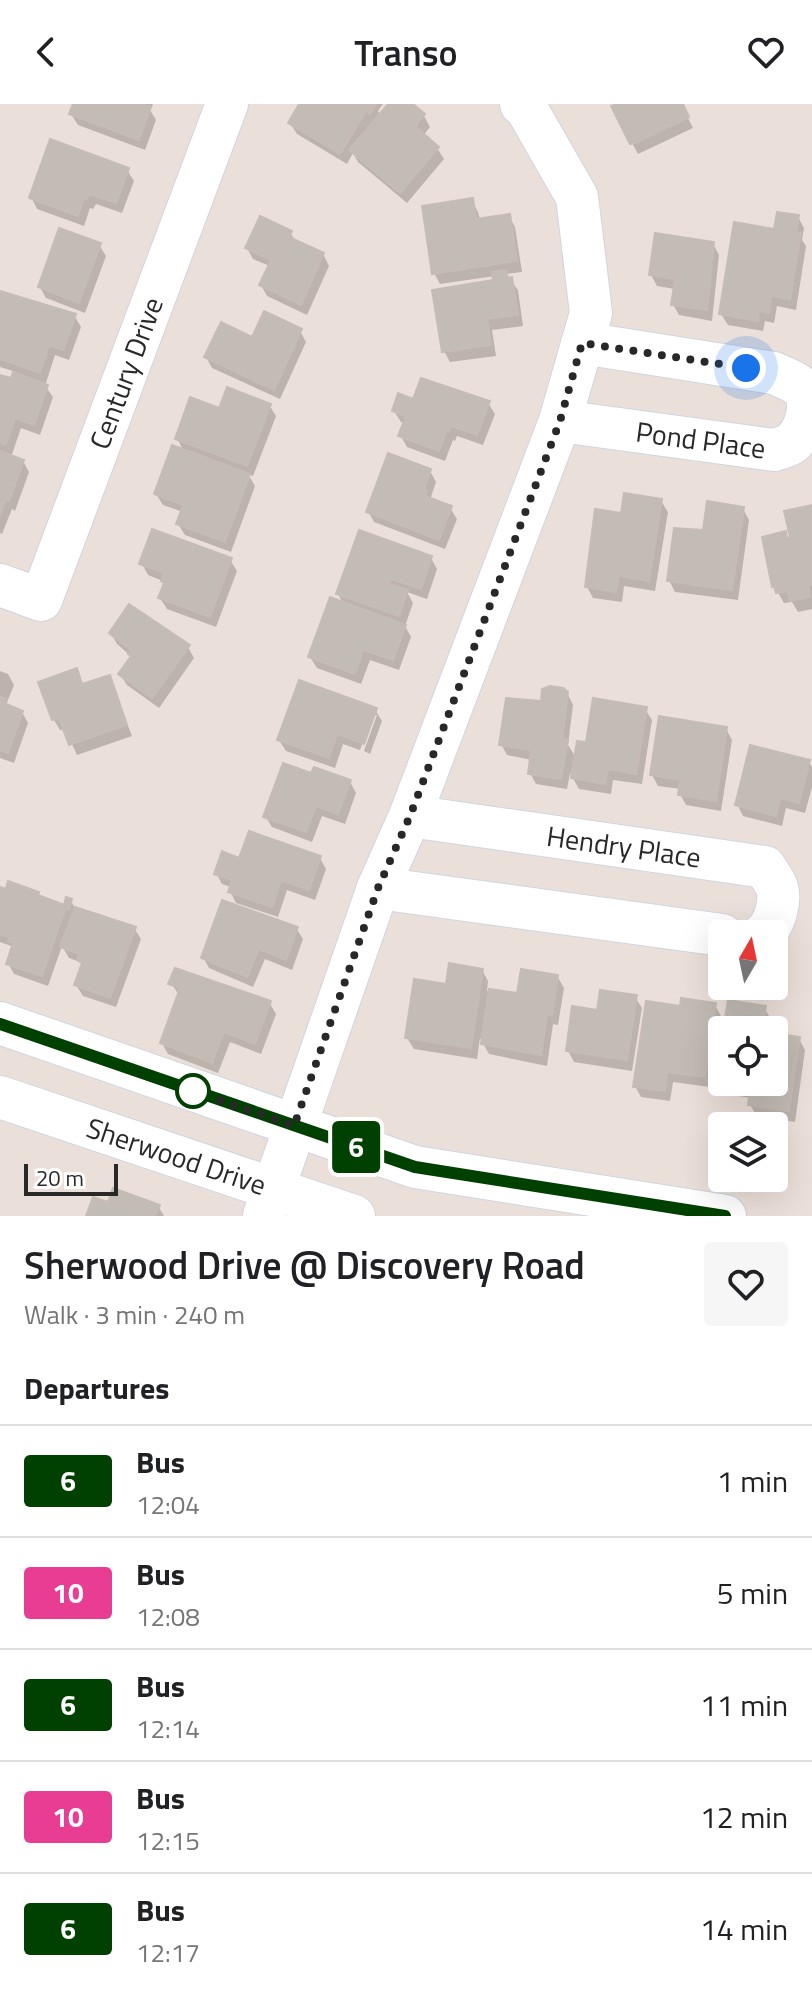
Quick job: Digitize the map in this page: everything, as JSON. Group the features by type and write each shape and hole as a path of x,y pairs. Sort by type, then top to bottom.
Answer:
{"street":[{"name":"Century Drive","path":"0,585 41,600 227,104"},
{"path":"269,1202 378,888 410,816 560,421 591,313 577,197 521,104"},
{"name":"Pond Place","path":"560,421 774,450 791,444 804,428 809,411 806,394 794,382 774,373 582,343"},
{"name":"Hendry Place","path":"410,816 765,867 778,888 773,920"},
{"path":"378,888 708,933"},
{"path":"0,1023 415,1167 725,1216"},
{"name":"Sherwood Drive","path":"0,1097 269,1202 354,1216"}],"building":[{"path":"73,104 142,104 151,107 139,140 69,114"},
{"path":"299,104 376,104 370,114 366,111 340,154 288,123"},
{"path":"388,104 413,104 425,114 415,126 439,147 400,193 349,150"},
{"path":"683,104 689,117 630,144 611,106"},
{"path":"50,139 129,168 116,203 89,194 87,199 84,198 78,216 29,198"},
{"path":"473,198 476,219 510,214 517,261 432,274 422,206"},
{"path":"777,212 799,215 796,233 801,233 790,299 771,296 769,313 759,311 758,321 719,314 734,222 774,229"},
{"path":"260,216 292,231 289,237 324,253 301,305 259,285 271,260 245,248"},
{"path":"59,228 101,243 79,303 38,287"},
{"path":"655,233 714,242 707,310 671,305 675,279 649,275"},
{"path":"506,270 508,278 512,277 518,315 487,319 491,345 442,352 432,290 493,280 492,272"},
{"path":"0,291 76,314 63,350 49,345 40,373 0,359"},
{"path":"264,311 302,329 274,390 204,357 221,322 252,337"},
{"path":"13,372 48,385 34,425 15,418 6,445 0,443 0,375 11,378"},
{"path":"421,378 490,401 477,435 451,426 439,451 398,436 406,416 392,411 398,393 413,399"},
{"path":"227,387 271,404 247,466 175,439 190,397 219,408"},
{"path":"172,445 250,474 225,542 176,524 183,505 154,494"},
{"path":"0,451 24,460 9,501 6,499 0,515"},
{"path":"388,453 431,469 425,496 452,506 439,540 366,512"},
{"path":"624,493 662,499 649,581 619,576 616,592 585,587 595,509 621,513"},
{"path":"707,501 744,507 732,590 667,581 674,528 703,530"},
{"path":"812,505 810,597 790,601 787,591 776,593 772,587 762,537 786,531 787,538 790,537 784,511"},
{"path":"152,529 232,558 210,617 158,598 164,573 139,564"},
{"path":"359,530 432,556 421,589 391,579 389,584 408,590 399,616 336,594"},
{"path":"330,597 406,625 393,660 363,650 355,674 308,657"},
{"path":"129,604 190,645 152,698 118,674 131,656 128,654 131,650 109,633"},
{"path":"77,668 82,684 110,675 127,725 69,745 59,718 52,720 38,682"},
{"path":"299,680 377,708 364,744 337,734 329,758 277,740"},
{"path":"550,686 568,692 562,739 568,740 561,779 528,774 531,750 499,745 506,698 541,701 542,689"},
{"path":"0,697 6,699 4,703 23,711 8,753 0,750"},
{"path":"593,698 647,707 636,774 608,769 605,784 571,778 577,741 586,742"},
{"path":"659,716 727,727 716,801 678,795 680,780 650,775"},
{"path":"750,745 810,760 799,803 780,798 776,816 735,805"},
{"path":"283,763 311,773 314,767 351,780 338,814 316,806 306,832 263,817"},
{"path":"249,831 321,856 309,890 281,880 272,907 228,892 232,880 214,874 222,851 239,858"},
{"path":"8,881 64,905 66,897 72,899 69,910 65,909 42,976 6,964 13,943 8,941 9,937 0,934 0,887 6,889"},
{"path":"222,900 298,927 286,960 259,949 247,977 201,958"},
{"path":"75,907 136,927 110,998 74,985 82,963 77,960 79,954 60,947"},
{"path":"449,963 483,969 471,1048 405,1038 414,979 446,984"},
{"path":"175,968 271,1001 255,1044 224,1032 212,1063 160,1043 180,988 168,984"},
{"path":"521,969 558,975 552,1015 547,1014 541,1055 481,1044 489,989 517,993"},
{"path":"600,990 637,995 627,1060 566,1051 572,1006 597,1010"},
{"path":"681,998 716,1003 714,1016 708,1016 705,1077 667,1072 665,1091 633,1087 646,1001 680,1006"},
{"path":"728,1000 766,1006 764,1016 725,1016"},
{"path":"788,1035 800,1037 789,1111 748,1105 749,1096 788,1096"},
{"path":"113,1188 160,1205 155,1216 86,1216 93,1197 108,1202"}],"bus line":[{"name":"6","path":"0,1024 415,1167 725,1216"}],"route":[{"path":"193,1091 294,1126 378,888 410,816 560,421 582,343 746,368"}]}
